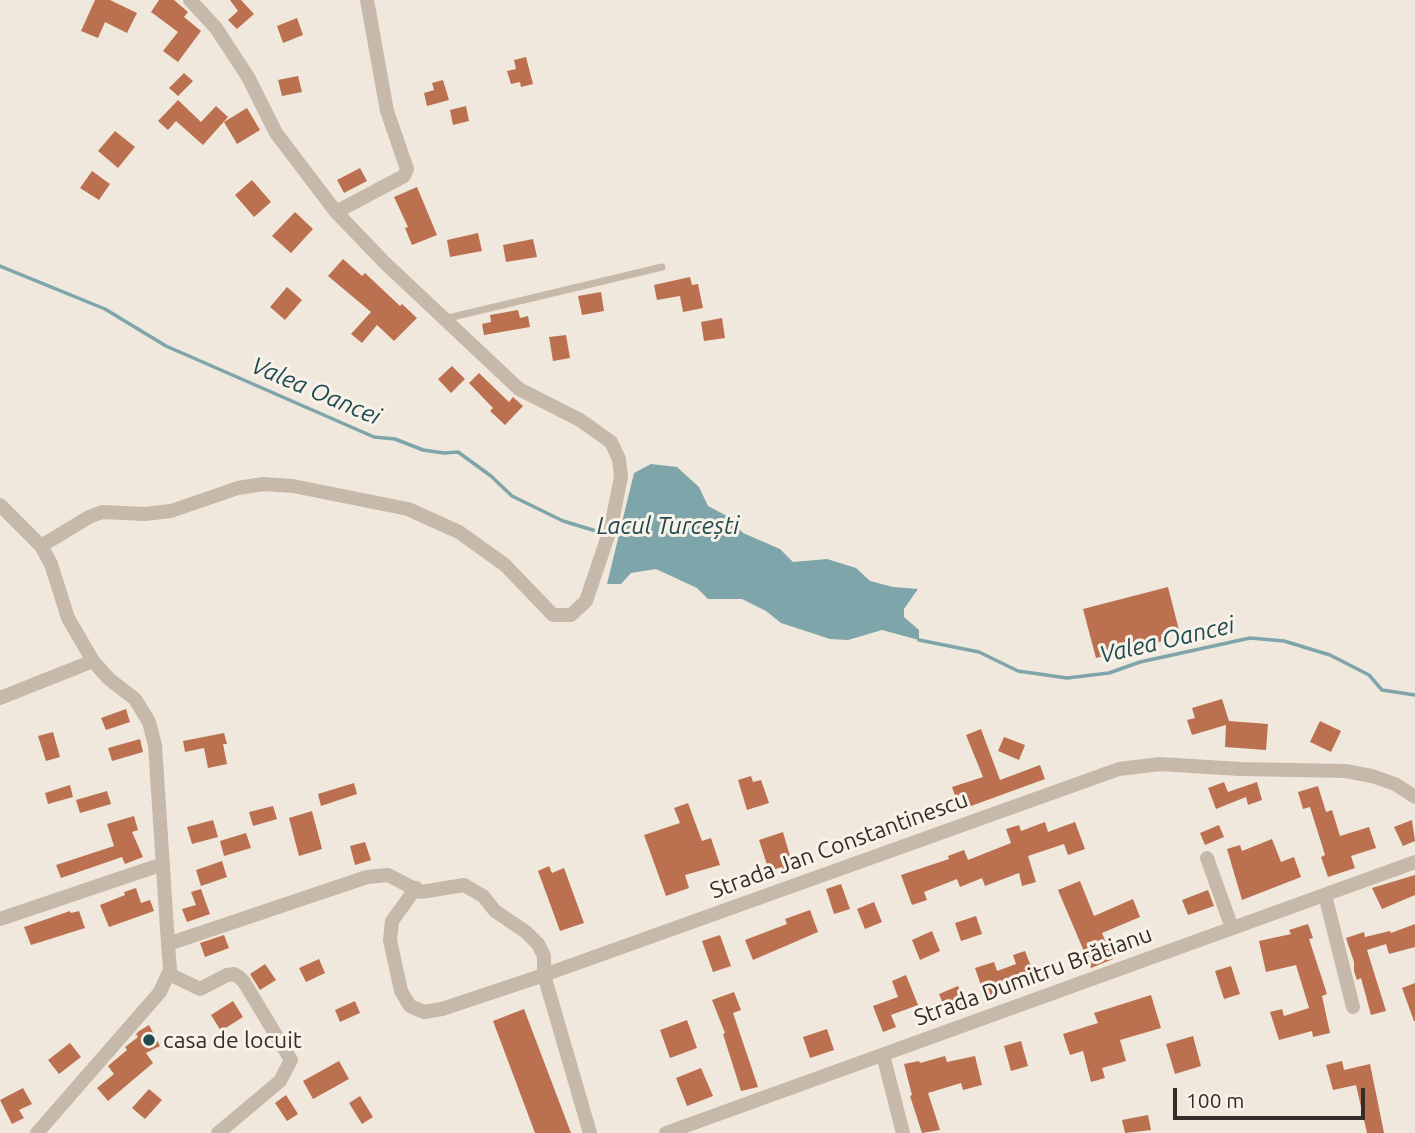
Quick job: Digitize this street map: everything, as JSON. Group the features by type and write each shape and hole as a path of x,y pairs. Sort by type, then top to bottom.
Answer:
{"street":[{"path":"41,546 79,522 102,512 171,511 238,488 263,484 293,486 408,509 459,532 505,565 553,615 571,615 586,601 611,527 621,477 620,459 611,442 580,421 519,390 336,212 276,133 248,78 216,28 190,0"},
{"path":"336,212 404,176 407,169 387,111 367,0"},
{"path":"0,505 41,546 51,564 68,618 93,661 109,679 135,699 149,722 155,745 169,944 169,974 160,992 37,1133"},
{"path":"0,698 93,661"},
{"name":"Strada Jan Constantinescu","path":"416,888 392,921 390,940 401,991 410,1006 424,1012 442,1009 544,975 1136,765 1345,771 1395,784 1415,797"},
{"path":"1207,858 1232,928"},
{"name":"Strada Dumitru Brătianu","path":"666,1133 1415,862"},
{"path":"0,919 163,863"},
{"path":"169,944 367,877 388,875 421,892 464,885 482,896 495,911 526,932 538,944 544,956 544,975 590,1133"},
{"path":"1325,895 1353,1007"},
{"path":"169,974 200,989 227,975 239,976 291,1059 280,1081 218,1133"},
{"path":"883,1055 903,1133"}],"lane":[{"path":"444,319 662,267"}],"water":[{"name":"Lacul Turcești","path":"651,464 677,467 699,487 708,506 727,516 743,533 780,549 793,562 827,559 856,568 870,581 893,587 918,589 904,609 904,617 919,630 919,640 882,630 848,640 830,639 781,623 766,611 742,599 708,599 697,588 656,569 631,573 621,584 607,584 634,473"}],"building":[{"path":"95,0 110,0 137,13 127,33 105,22 98,38 81,31"},
{"path":"159,0 174,0 188,12 184,17 201,31 178,62 163,51 178,32 151,12"},
{"path":"230,0 241,0 254,14 237,29 228,20 238,11"},
{"path":"297,18 303,35 283,43 277,26"},
{"path":"526,57 533,84 521,87 520,82 511,84 507,71 516,69 514,60"},
{"path":"184,73 193,81 178,96 169,88"},
{"path":"298,76 302,92 282,96 278,80"},
{"path":"443,80 449,100 427,106 424,93 434,90 432,83"},
{"path":"178,100 201,122 216,106 228,117 203,145 176,121 168,130 158,121"},
{"path":"466,106 469,121 453,125 450,110"},
{"path":"247,108 260,130 237,144 224,122"},
{"path":"115,131 135,147 118,168 98,151"},
{"path":"360,168 367,181 344,193 337,180"},
{"path":"92,171 110,184 99,200 80,188"},
{"path":"252,180 271,202 254,217 235,195"},
{"path":"417,187 437,235 412,245 405,228 408,227 394,197"},
{"path":"295,212 313,229 291,253 272,236"},
{"path":"478,233 482,251 450,257 447,240"},
{"path":"533,239 537,257 506,262 503,245"},
{"path":"343,259 362,276 365,273 417,318 394,341 377,325 362,343 351,334 371,312 328,276"},
{"path":"690,277 692,285 698,284 703,308 683,312 680,296 657,300 654,285"},
{"path":"287,287 302,300 285,320 270,307"},
{"path":"601,292 604,311 582,315 578,296"},
{"path":"518,310 520,318 528,316 530,327 484,335 482,324 491,322 490,315"},
{"path":"722,318 725,338 704,341 701,322"},
{"path":"566,335 570,358 553,361 549,337"},
{"path":"452,366 465,379 451,393 438,379"},
{"path":"479,373 509,402 513,397 523,406 505,425 490,411 493,408 469,383"},
{"path":"1168,587 1179,630 1161,635 1163,641 1096,658 1083,609"},
{"path":"1222,699 1229,721 1268,724 1266,750 1225,747 1226,725 1192,735 1187,720 1195,718 1192,708"},
{"path":"126,709 130,722 106,730 101,718"},
{"path":"1320,721 1341,731 1331,752 1310,742"},
{"path":"981,729 1000,780 1040,765 1045,779 960,810 952,787 983,777 966,735"},
{"path":"53,732 60,757 46,761 38,736"},
{"path":"224,733 227,764 208,768 204,748 185,752 183,741"},
{"path":"1004,737 1025,745 1019,760 998,751"},
{"path":"140,739 143,752 112,761 108,748"},
{"path":"751,776 753,782 761,780 769,803 747,810 738,780"},
{"path":"1224,782 1228,792 1257,782 1262,800 1248,805 1246,797 1216,809 1208,788"},
{"path":"354,783 357,794 321,806 318,794"},
{"path":"70,785 73,797 48,804 45,793"},
{"path":"1318,786 1326,812 1332,810 1340,836 1369,827 1376,848 1351,856 1355,868 1328,877 1321,857 1325,855 1310,807 1303,809 1298,792"},
{"path":"107,791 111,804 80,813 76,800"},
{"path":"688,803 702,841 711,838 720,865 685,875 689,888 666,896 644,835 680,823 674,808"},
{"path":"273,806 277,819 253,826 249,812"},
{"path":"312,811 322,849 299,856 289,818"},
{"path":"134,816 138,830 132,832 143,857 125,864 122,857 61,878 56,865 114,846 107,824"},
{"path":"213,820 218,837 192,844 187,827"},
{"path":"1412,820 1415,841 1403,846 1394,827"},
{"path":"1045,822 1048,832 1075,822 1085,849 1068,855 1064,844 1028,856 1036,882 1022,886 1019,873 985,886 982,878 960,887 957,879 924,892 927,900 912,905 901,875 949,859 948,856 964,850 968,860 1011,843 1006,829 1019,825 1021,831"},
{"path":"1219,825 1224,837 1205,845 1200,833"},
{"path":"783,832 794,870 784,873 782,867 769,871 759,840"},
{"path":"246,833 251,848 224,856 220,841"},
{"path":"1272,839 1281,862 1294,857 1301,877 1242,900 1227,849 1240,845 1242,851"},
{"path":"365,842 371,860 355,865 350,846"},
{"path":"222,861 227,877 201,886 196,870"},
{"path":"549,866 552,873 564,868 584,923 560,931 538,871"},
{"path":"1415,875 1415,895 1382,909 1372,888"},
{"path":"1080,881 1094,916 1133,899 1140,917 1102,933 1113,959 1091,968 1058,890"},
{"path":"841,884 850,909 834,914 826,889"},
{"path":"136,888 141,903 150,900 154,911 109,927 100,905"},
{"path":"201,889 210,914 187,922 182,909 196,905 191,892"},
{"path":"1208,890 1214,906 1188,915 1182,900"},
{"path":"874,902 882,922 865,929 857,909"},
{"path":"810,910 818,932 753,960 745,940 787,924 785,919"},
{"path":"70,911 79,911 85,928 31,945 24,927"},
{"path":"976,916 982,934 961,941 955,923"},
{"path":"1308,924 1313,938 1309,939 1327,994 1322,996 1330,1033 1313,1037 1312,1031 1279,1040 1270,1012 1282,1009 1284,1016 1309,1008 1296,965 1266,972 1259,941 1291,934 1289,930"},
{"path":"1415,924 1415,947 1389,954 1386,944 1367,950 1386,1011 1371,1015 1361,978 1357,980 1354,971 1354,962 1346,938 1364,932 1365,937 1390,931 1391,933"},
{"path":"932,931 940,951 920,960 912,940"},
{"path":"224,935 229,948 205,957 200,943"},
{"path":"720,935 731,966 713,972 702,941"},
{"path":"1025,951 1037,982 986,1000 975,968 994,962 997,971 1016,964 1013,955"},
{"path":"319,959 325,973 306,982 299,968"},
{"path":"265,964 276,980 260,990 250,974"},
{"path":"1231,966 1240,994 1224,999 1215,971"},
{"path":"906,975 918,1005 891,1015 896,1027 883,1032 873,1006 898,997 892,981"},
{"path":"1415,983 1415,1021 1414,1021 1402,988"},
{"path":"958,986 966,1005 947,1013 939,994"},
{"path":"734,992 741,1010 733,1013 758,1087 741,1091 723,1034 725,1033 712,1000"},
{"path":"1151,995 1161,1028 1120,1040 1126,1061 1102,1068 1105,1078 1091,1082 1083,1051 1070,1055 1063,1034 1098,1023 1094,1013"},
{"path":"233,1001 243,1017 221,1031 211,1015"},
{"path":"355,1001 360,1013 340,1022 335,1010"},
{"path":"524,1009 571,1133 535,1133 493,1021"},
{"path":"687,1020 697,1048 670,1058 660,1030"},
{"path":"149,1025 160,1046 146,1053 153,1063 108,1101 97,1088 114,1074 108,1066 127,1050 125,1047 138,1037 136,1034 139,1031"},
{"path":"827,1029 834,1050 810,1058 803,1037"},
{"path":"1193,1036 1201,1066 1175,1074 1166,1044"},
{"path":"1021,1041 1028,1066 1011,1071 1004,1046"},
{"path":"70,1043 81,1057 59,1074 48,1060"},
{"path":"945,1056 947,1062 975,1056 982,1085 963,1090 961,1083 928,1093 940,1130 922,1133 910,1096 912,1095 904,1064"},
{"path":"339,1061 349,1079 313,1099 303,1081"},
{"path":"1342,1061 1344,1070 1370,1064 1384,1133 1367,1133 1356,1085 1333,1090 1326,1065"},
{"path":"701,1068 713,1096 687,1106 676,1078"},
{"path":"23,1088 32,1104 19,1110 24,1118 12,1124 0,1100"},
{"path":"149,1089 162,1100 145,1119 132,1108"},
{"path":"286,1095 298,1114 287,1121 275,1103"},
{"path":"360,1096 373,1117 362,1124 349,1103"},
{"path":"1148,1115 1151,1130 1125,1133 1122,1120"}],"waterway":[{"name":"Valea Oancei","path":"0,266 105,309 166,346 374,437 395,439 423,450 458,452 491,476 512,496 563,521 606,534"},
{"name":"Valea Oancei","path":"919,640 979,652 1018,671 1067,678 1109,673 1140,662 1250,638 1284,641 1330,655 1369,675 1382,690 1415,695"}],"place":[{"name":"casa de locuit","path":"149,1040"}]}
